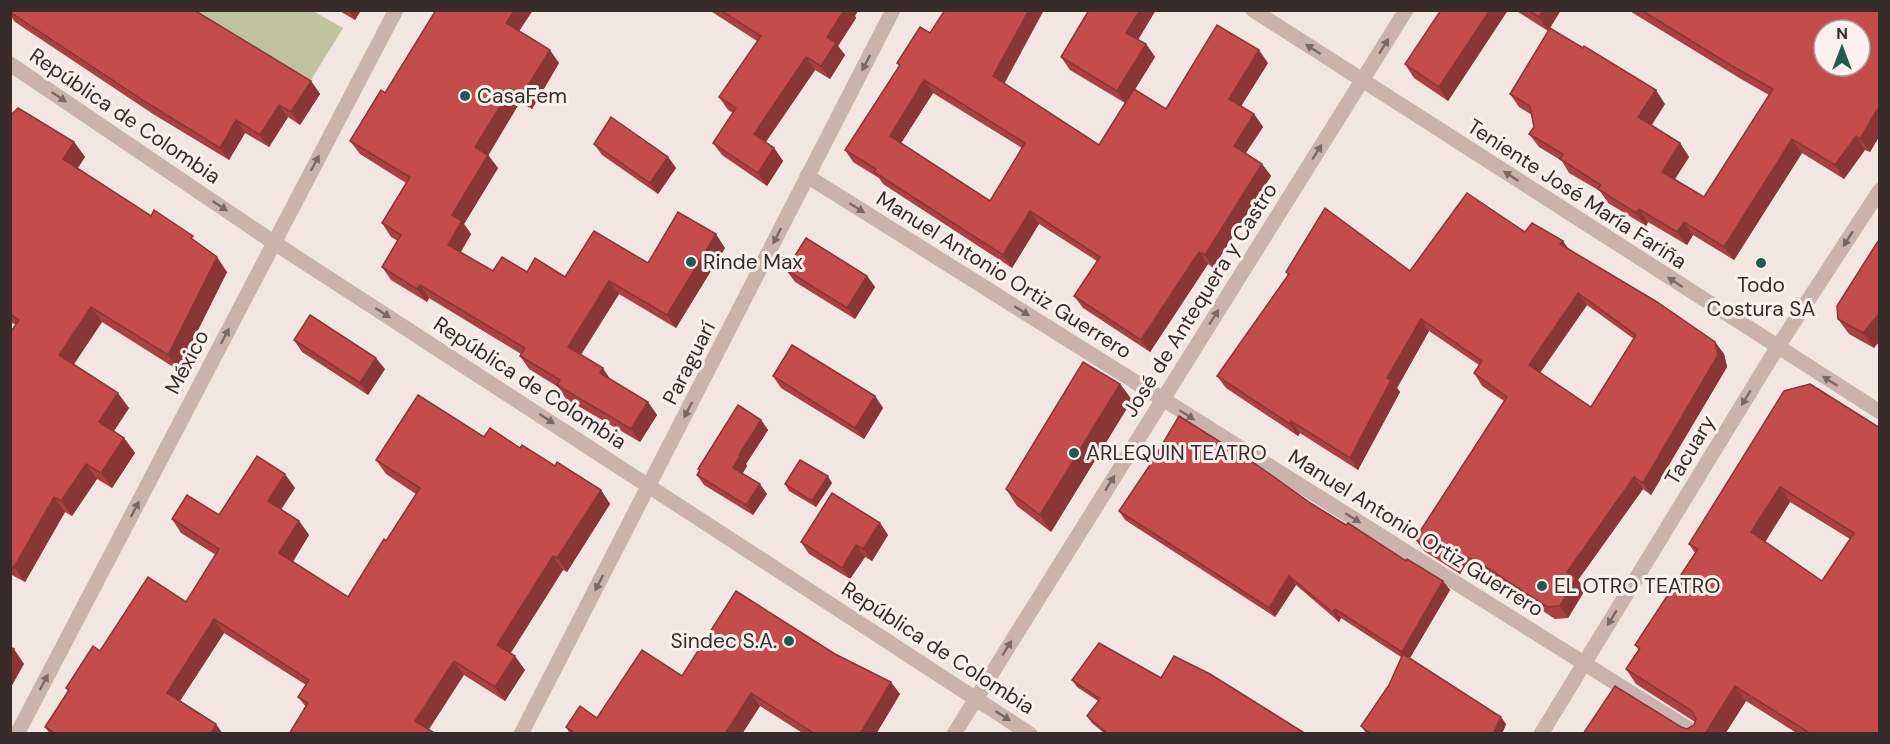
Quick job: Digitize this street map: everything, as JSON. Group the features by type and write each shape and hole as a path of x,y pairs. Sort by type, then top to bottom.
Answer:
{"street":[{"name":"México","path":"17,734 396,10"},
{"name":"Paraguarí","path":"521,734 893,10"},
{"name":"Teniente José María Fariña","path":"1253,10 1880,412"},
{"name":"José de Antequera y Castro","path":"954,734 1406,10"},
{"name":"República de Colombia","path":"10,64 273,242 1030,734"},
{"name":"Manuel Antonio Ortiz Guerrero","path":"807,177 1697,734"},
{"name":"Tacuary","path":"1541,734 1777,348 1880,190"}],"green space":[{"path":"196,11 313,11 343,28 311,80"}],"building":[{"path":"10,10 194,10 311,81 291,112 279,105 260,135 236,120 220,148 144,101"},
{"path":"436,10 515,10 506,23 550,50 522,95 511,89 475,147 488,155 452,215 462,221 448,245 493,271 502,257 527,272 535,258 565,277 594,231 648,263 678,212 716,234 667,315 609,281 568,347 603,368 600,373 648,402 631,429 557,385 560,380 520,356 525,348 420,285 417,289 382,267 401,235 382,223 410,177 350,141 381,90 385,93"},
{"path":"720,10 844,10 827,37 836,43 821,66 806,57 754,134 774,148 758,173 713,143 736,108 719,97 761,36"},
{"path":"945,10 1029,10 993,76 1099,145 1134,89 1166,109 1217,25 1259,50 1229,99 1254,114 1234,146 1262,164 1205,255 1199,252 1141,340 1074,296 1100,257 1030,211 1003,255 874,172 876,169 845,150 900,65 897,63 920,27 930,33","holes":["924,80 1025,143 990,201 890,136"]},
{"path":"1089,10 1140,10 1126,33 1146,44 1117,91 1061,57"},
{"path":"1441,10 1490,10 1439,87 1405,64"},
{"path":"1528,10 1543,10 1539,17"},
{"path":"1641,10 1880,10 1880,105 1860,139 1856,136 1835,165 1792,139 1724,247 1684,222 1677,232 1639,209 1636,213 1598,189 1601,185 1560,159 1563,154 1529,134 1534,127 1530,106 1510,94 1550,28 1583,48 1584,46 1656,90 1638,117 1680,143 1662,172 1704,197 1773,89"},
{"path":"18,108 74,142 63,159 151,216 154,210 193,236 191,238 217,257 168,355 91,307 59,355 118,393 99,422 124,438 101,473 86,464 61,501 54,497 14,567 10,565 10,333 19,320 10,314 10,116"},
{"path":"611,117 668,157 650,183 594,144"},
{"path":"1467,193 1525,232 1532,223 1563,241 1560,244 1657,302 1715,342 1718,355 1643,483 1634,477 1567,572 1576,578 1560,606 1547,607 1483,565 1457,552 1451,562 1415,539 1507,397 1474,373 1482,361 1421,319 1387,378 1391,380 1350,458 1291,421 1290,424 1217,376 1289,274 1286,272 1325,208 1410,271","holes":["1578,293 1636,335 1591,407 1529,365"]},
{"path":"806,238 867,276 847,308 786,270"},
{"path":"1880,238 1880,313 1863,333 1838,319 1837,306"},
{"path":"310,315 376,358 360,383 294,340"},
{"path":"792,345 875,396 855,428 773,376"},
{"path":"1083,362 1120,384 1040,515 1006,489"},
{"path":"1810,384 1880,428 1880,734 1811,734 1735,686 1705,734 1583,734 1615,686 1681,727 1687,729 1694,725 1696,719 1692,711 1626,669 1640,648 1635,645 1698,549 1689,544 1784,391","holes":["1780,487 1854,533 1822,581 1751,532"]},
{"path":"418,395 484,437 490,428 520,448 522,445 555,466 557,462 601,490 557,558 553,556 497,645 515,656 495,687 454,661 415,721 436,734 289,734 308,703 298,697 309,680 214,619 167,693 216,724 211,734 56,734 45,727 69,690 66,688 93,646 100,651 148,577 186,602 219,549 172,519 187,495 219,515 257,456 285,474 268,501 299,521 279,553 348,597 384,539 386,541 420,488 376,460"},
{"path":"738,405 761,420 733,468 760,484 746,505 697,475 700,470 698,469"},
{"path":"1179,416 1257,465 1312,504 1346,525 1348,523 1406,561 1407,559 1443,581 1402,652 1335,609 1332,612 1289,576 1269,608 1119,511"},
{"path":"800,460 828,476 812,501 785,484"},
{"path":"832,493 880,523 863,549 856,545 842,568 801,542"},
{"path":"736,591 835,654 891,682 860,734 815,734 751,693 725,734 573,734 566,727 580,706 597,718 642,650 682,676"},
{"path":"1099,643 1161,678 1174,656 1210,674 1306,734 1108,734 1087,716 1100,699 1072,680"},
{"path":"1403,654 1501,717 1493,734 1371,734 1361,726 1389,685"}],"place":[{"name":"CasaFem","path":"465,96"},
{"name":"Rinde Max","path":"691,262"},
{"name":"Todo Costura SA","path":"1761,263"},
{"name":"ARLEQUIN TEATRO","path":"1074,453"},
{"name":"EL OTRO TEATRO","path":"1542,586"},
{"name":"Sindec S.A.","path":"789,641"}]}
